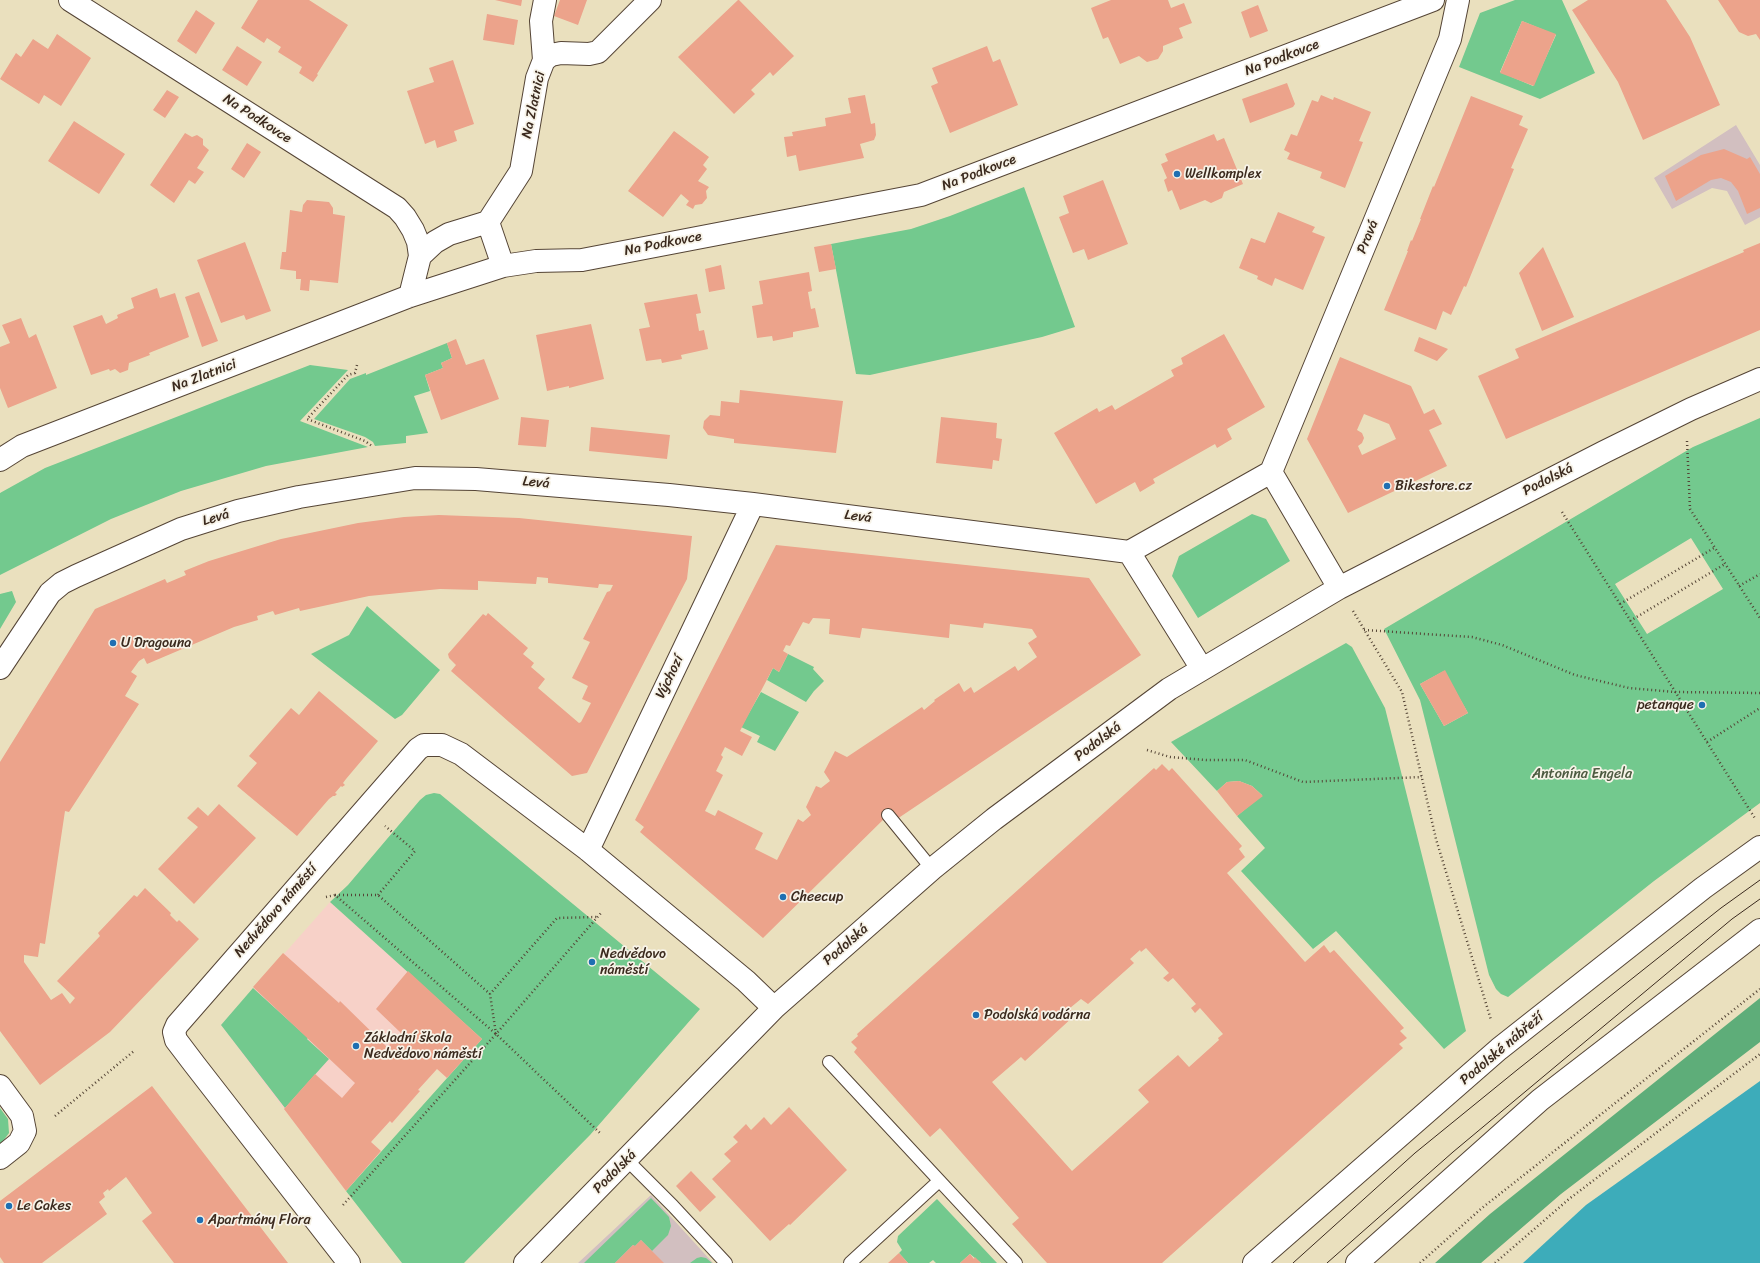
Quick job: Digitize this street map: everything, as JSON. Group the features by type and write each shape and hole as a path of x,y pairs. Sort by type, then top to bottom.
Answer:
{"street":[{"name":"Na Podkovce","path":"70,0 397,208 413,230 418,242 420,256"},
{"path":"544,60 541,21 545,0"},
{"name":"Na Zlatnici","path":"488,222 521,170 537,78 544,60 551,55 561,53 589,54 598,52 650,0"},
{"name":"Na Podkovce","path":"503,266 536,261 582,260 920,195 1433,0"},
{"name":"Pravá","path":"1271,472 1450,39 1458,0"},
{"path":"410,296 420,256 436,242 449,234 488,222 503,266"},
{"name":"Na Zlatnici","path":"0,460 22,446 410,296 503,266"},
{"name":"Podolská","path":"525,1263 774,1008 932,869 994,820 1169,689 1339,588 1542,483 1691,409 1760,379"},
{"path":"1202,668 1129,552 1271,472 1339,588"},
{"name":"Levá","path":"0,668 50,593 62,583 76,576 181,529 238,511 299,497 415,478 476,479 669,495 753,504 1129,552"},
{"name":"Výchozí","path":"588,850 753,504"},
{"name":"Nedvědovo náměstí","path":"349,1263 176,1040 174,1032 177,1025 412,754 424,745 442,745 461,754 588,850 746,981 774,1008"},
{"name":"Podolské nábřeží","path":"1254,1263 1499,1049 1703,888 1760,847"},
{"path":"1357,1263 1540,1100 1760,930"},
{"path":"0,1086 22,1116 25,1131 19,1143 0,1158"}],"lane":[{"path":"888,815 932,869"},
{"path":"829,1062 1016,1263"},
{"path":"627,1160 673,1206 726,1263"},
{"path":"850,1263 939,1181"}],"path":[{"path":"357,365 355,373 348,375 307,419 365,441 372,446"},
{"path":"1691,409 1687,446 1690,509 1760,618"},
{"path":"1562,512 1756,820"},
{"path":"1620,604 1714,548"},
{"path":"1630,621 1725,564"},
{"path":"1740,586 1760,574"},
{"path":"1339,588 1402,692 1436,839 1492,1023"},
{"path":"1364,630 1472,637 1502,645 1575,675 1629,688 1676,692 1760,693"},
{"path":"1707,742 1760,708"},
{"path":"1147,750 1170,757 1206,760 1245,760 1303,782 1422,777"},
{"path":"378,895 415,851 384,825"},
{"path":"335,895 496,1034 601,1134"},
{"path":"319,898 335,895 378,895 490,994 496,1034"},
{"path":"343,1205 496,1034 601,913"},
{"path":"490,994 557,918 597,917"},
{"path":"1420,1263 1482,1208 1760,989"},
{"path":"55,1116 134,1051"},
{"path":"1495,1263 1569,1199 1760,1054"}],"shaded area":[{"path":"1736,125 1760,165 1760,217 1745,225 1727,191 1712,188 1672,209 1654,178"},
{"name":"Základní škola Nedvědovo náměstí","path":"330,902 482,1039 447,1078 437,1069 392,1123 390,1121 371,1142 381,1151 346,1191 221,1025"},
{"path":"651,1195 713,1263 578,1263"}],"green space":[{"path":"1515,0 1562,0 1595,73 1540,99 1459,67 1480,13","holes":["1522,21 1556,35 1533,86 1500,72"]},
{"path":"1024,187 1075,327 1042,337 870,375 856,374 831,244 911,229 950,216"},
{"path":"447,343 452,358 441,363 443,368 425,375 430,391 414,396 428,433 406,436 406,443 375,446 373,442 365,437 314,419 350,379 366,373 366,375"},
{"path":"310,365 348,370 300,421 368,447 266,466 181,491 111,519 0,575 0,493 45,468"},
{"name":"Antonína Engela","path":"1760,418 1760,803 1654,881 1508,997 1501,994 1496,989 1489,975 1420,700 1384,629 1693,447","holes":["1691,538 1723,589 1647,634 1615,584","1444,671 1468,713 1444,726 1420,684"]},
{"path":"1252,514 1266,519 1290,561 1198,618 1172,576 1179,556"},
{"path":"12,591 16,602 0,629 0,594"},
{"path":"367,606 440,670 402,715 395,719 311,654 349,635"},
{"path":"1346,643 1352,647 1385,708 1466,1031 1444,1049 1336,931 1313,949 1241,871 1265,848 1237,816 1262,795 1252,786 1239,781 1227,782 1217,791 1171,742"},
{"path":"788,654 814,667 813,669 824,681 806,702 767,680 773,668 779,672"},
{"path":"761,692 799,712 775,751 757,742 760,736 741,727"},
{"path":"434,793 440,794 700,1009 590,1135 464,1263 402,1263 346,1191 482,1039 330,902 348,885 420,800 426,795"},
{"path":"253,988 329,1059 285,1108 221,1025"},
{"path":"1760,998 1760,1042 1561,1194 1481,1263 1435,1263 1490,1214"},
{"path":"0,1108 8,1119 9,1133 0,1145"},
{"path":"651,1198 669,1217 671,1226 668,1235 652,1251 641,1240 635,1246 633,1245 615,1263 584,1263"},
{"path":"937,1199 997,1263 981,1263 970,1254 960,1263 936,1263 933,1260 929,1263 908,1263 899,1253 902,1250 897,1242 898,1236"},
{"path":"697,1258 706,1258 712,1263 690,1263"}],"water":[{"path":"1760,1081 1760,1263 1523,1263 1586,1205"}],"building":[{"path":"258,0 309,0 348,25 313,82 299,73 302,67 278,52 281,47 267,38 264,43 241,28"},
{"path":"495,0 522,0 521,6"},
{"path":"560,0 587,0 578,25 554,16"},
{"path":"738,0 794,56 773,76 770,72 751,90 755,94 734,114 678,57"},
{"path":"1111,0 1168,0 1171,8 1184,3 1192,23 1179,28 1183,38 1163,46 1163,51 1158,59 1147,62 1139,56 1120,64 1108,37 1103,39 1091,8"},
{"path":"1588,0 1666,0 1690,37 1720,105 1643,140 1618,82 1572,10"},
{"path":"1718,0 1760,0 1760,40 1756,34 1748,36 1739,32"},
{"path":"1258,5 1268,31 1250,38 1241,12"},
{"path":"196,10 215,23 196,54 177,41"},
{"path":"487,14 518,20 514,45 483,40"},
{"path":"1522,21 1556,34 1534,86 1500,73"},
{"path":"57,34 91,58 61,106 44,95 39,104 0,79 16,53 21,57 33,39 48,49"},
{"path":"237,46 262,62 247,86 222,70"},
{"path":"987,46 993,62 1000,59 1018,105 950,133 931,86 938,83 932,68"},
{"path":"453,60 474,124 454,131 457,141 437,148 435,140 425,144 407,91 434,82 429,68"},
{"path":"1287,83 1295,104 1293,107 1250,123 1242,99"},
{"path":"167,90 179,97 165,118 153,110"},
{"path":"865,95 871,124 875,123 876,135 874,140 860,144 864,158 799,171 796,155 787,157 784,137 793,136 792,132 826,126 825,118 851,113 848,98"},
{"path":"1321,95 1333,100 1334,97 1371,112 1359,141 1363,142 1345,188 1320,178 1322,172 1287,159 1290,153 1284,150 1291,134 1297,136 1312,100 1318,102"},
{"path":"1471,96 1523,116 1519,125 1528,129 1511,168 1514,169 1466,287 1464,286 1451,315 1443,311 1436,330 1384,310 1411,240 1412,241 1433,186 1434,187"},
{"path":"74,121 125,154 99,194 48,161"},
{"path":"674,131 709,157 703,165 707,169 698,181 709,187 706,191 707,198 702,204 695,205 693,209 686,205 689,201 681,194 663,217 628,191"},
{"path":"185,133 192,137 197,135 203,139 203,145 209,150 197,168 204,172 195,184 189,180 174,203 150,185"},
{"path":"1214,134 1217,141 1224,138 1243,184 1224,192 1222,198 1211,203 1205,200 1180,210 1172,190 1168,192 1164,180 1167,178 1161,164 1168,161 1165,154"},
{"path":"247,143 261,152 244,178 231,169"},
{"path":"1724,149 1747,159 1750,157 1760,174 1760,208 1747,214 1738,191 1731,182 1721,178 1711,180 1676,201 1665,176 1701,155"},
{"path":"1103,180 1128,244 1088,260 1084,249 1073,253 1059,217 1069,213 1063,196"},
{"path":"307,200 329,202 333,208 333,214 345,216 338,283 310,280 309,291 300,290 301,279 296,279 296,271 280,269 282,252 286,252 290,210 302,212 303,205"},
{"path":"1278,212 1315,227 1312,232 1325,237 1303,290 1275,278 1272,286 1257,279 1258,276 1239,268 1251,238 1265,243"},
{"path":"245,242 271,311 246,320 244,315 221,323 197,260"},
{"path":"1760,243 1760,330 1506,439 1478,376 1519,358 1515,349 1744,252 1743,250"},
{"path":"831,244 836,269 819,272 814,247"},
{"path":"1543,247 1574,317 1542,331 1519,273"},
{"path":"721,265 725,289 709,292 705,269"},
{"path":"809,272 812,291 808,292 811,309 815,308 819,327 793,332 793,337 773,341 772,336 757,338 752,306 763,304 759,281"},
{"path":"157,288 160,298 175,293 189,337 149,353 150,355 129,363 128,370 120,373 115,369 110,371 109,369 91,375 73,326 102,315 106,324 118,318 117,315 134,308 131,298"},
{"path":"199,292 218,341 202,347 185,297"},
{"path":"697,294 701,313 696,314 699,331 704,330 708,349 681,355 682,359 662,363 661,359 646,361 639,329 650,327 644,303"},
{"path":"21,318 29,338 36,334 57,388 8,408 0,388 0,347 10,343 2,325"},
{"path":"591,324 604,379 569,388 569,386 547,391 536,335"},
{"path":"1224,334 1265,407 1227,429 1232,439 1217,448 1215,444 1153,479 1155,483 1140,492 1135,482 1096,504 1054,433 1097,408 1099,412 1112,405 1115,410 1174,376 1171,370 1183,364 1181,358"},
{"path":"1419,337 1448,349 1437,361 1414,351"},
{"path":"456,339 466,365 484,359 499,399 441,420 425,375 443,368 441,363 452,358 447,343"},
{"path":"1340,357 1411,386 1424,414 1434,409 1442,424 1429,430 1447,466 1348,513 1307,439","holes":["1364,414 1389,424 1396,439 1362,455 1358,446 1362,443 1364,438 1362,433 1357,430"]},
{"path":"740,390 843,401 836,453 734,443 734,439 708,435 703,428 704,421 710,415 720,416 721,401 739,403"},
{"path":"521,417 549,420 546,447 518,445"},
{"path":"941,417 997,423 996,438 1002,439 999,461 993,460 992,469 936,463"},
{"path":"591,427 670,435 667,459 589,451"},
{"path":"439,515 519,518 692,536 687,579 587,773 572,776 451,671 456,665 449,658 448,654 483,614 486,616 488,613 528,648 523,654 534,663 531,667 545,679 538,688 579,723 581,722 591,703 582,699 588,686 572,678 590,642 583,639 607,592 610,591 613,585 599,584 598,588 548,583 548,578 537,577 536,584 478,581 478,590 440,589 369,596 300,611 299,608 275,615 273,611 257,616 258,620 234,627 147,664 144,658 139,661 131,672 137,676 125,696 139,704 69,812 65,811 45,944 40,943 38,957 24,955 24,962 51,1000 62,993 70,1004 75,998 57,981 100,936 98,933 134,895 137,897 145,888 171,913 170,915 177,922 179,920 199,939 110,1032 40,1085 0,1031 0,762 95,609 165,579 167,583 186,575 184,571 209,561 281,539 358,523 404,517"},
{"path":"776,545 1089,578 1141,655 897,819 888,815 763,938 640,832 644,827 635,820","holes":["813,618 830,619 829,634 860,638 862,628 949,638 950,624 983,628 984,623 1032,629 1037,637 1028,643 1037,657 1018,671 1015,666 974,693 971,687 964,692 959,683 934,700 935,701 924,710 922,707 847,757 835,751 824,772 830,781 821,788 816,786 806,807 811,815 803,822 798,819 777,860 755,849 763,833 718,810 715,816 705,811 723,775 716,771 723,757 721,755 725,747 742,756 752,737 740,731 773,668 779,672 788,654 783,651 786,645 790,646 803,622 809,624"]},
{"path":"1445,670 1468,713 1444,726 1420,684"},
{"path":"319,691 378,741 343,783 345,785 342,787 341,786 335,793 337,794 329,799 297,836 237,786 257,763 249,756 291,708 299,715"},
{"name":"Podolská vodárna","path":"1162,764 1169,771 1172,768 1242,846 1239,849 1245,857 1227,873 1305,962 1324,945 1330,953 1334,950 1404,1028 1400,1031 1407,1038 1399,1044 1403,1048 1162,1263 1047,1263 1012,1224 1019,1218 940,1128 930,1137 854,1052 857,1048 851,1042 858,1036 857,1034 1154,768 1156,770","holes":["1146,948 1169,973 1163,978 1168,982 1173,978 1196,1004 1191,1008 1195,1013 1200,1008 1223,1034 1218,1038 1219,1040 1189,1067 1178,1055 1138,1090 1149,1102 1072,1171 992,1082 1021,1057 1025,1061 1074,1016 1070,1008 1081,999 1088,1004 1134,963 1130,959 1140,950 1141,952"]},
{"path":"1239,781 1252,786 1263,796 1237,816 1217,791 1227,782"},
{"path":"219,804 256,838 194,904 158,869 198,827 187,818 198,807 208,816"},
{"path":"283,953 339,1003 340,1001 387,1047 401,1033 376,1009 408,971 482,1039 447,1078 437,1069 392,1123 390,1121 371,1142 381,1151 346,1191 284,1109 315,1074 342,1098 355,1083 253,987"},
{"path":"152,1086 288,1263 174,1263 142,1221 152,1213 126,1177 109,1191 108,1189 103,1193 105,1197 99,1202 107,1214 42,1263 4,1263 0,1257 0,1201"},
{"path":"789,1107 847,1170 790,1225 789,1224 770,1241 712,1179 731,1161 724,1154 738,1142 733,1137 746,1124 751,1130 764,1117 771,1125"},
{"path":"691,1171 716,1197 700,1212 676,1186"},
{"path":"641,1240 664,1263 615,1263 633,1245 635,1246"},
{"path":"899,1253 908,1263 888,1263"},
{"path":"970,1254 974,1259 975,1257 981,1263 960,1263"}],"tram line":[{"path":"1293,1263 1415,1153 1721,908 1760,880"},
{"path":"1327,1263 1453,1152 1732,919 1760,899"}],"place":[{"name":"Wellkomplex","path":"1177,174"},
{"name":"Bikestore.cz","path":"1387,486"},
{"name":"U Dragouna","path":"113,643"},
{"name":"petanque","path":"1702,705"},
{"name":"Cheecup","path":"783,897"},
{"name":"Nedvědovo náměstí","path":"592,962"},
{"name":"Podolská vodárna","path":"976,1015"},
{"name":"Základní škola Nedvědovo náměstí","path":"356,1046"},
{"name":"Le Cakes","path":"9,1206"},
{"name":"Apartmány Flora","path":"200,1220"}]}
